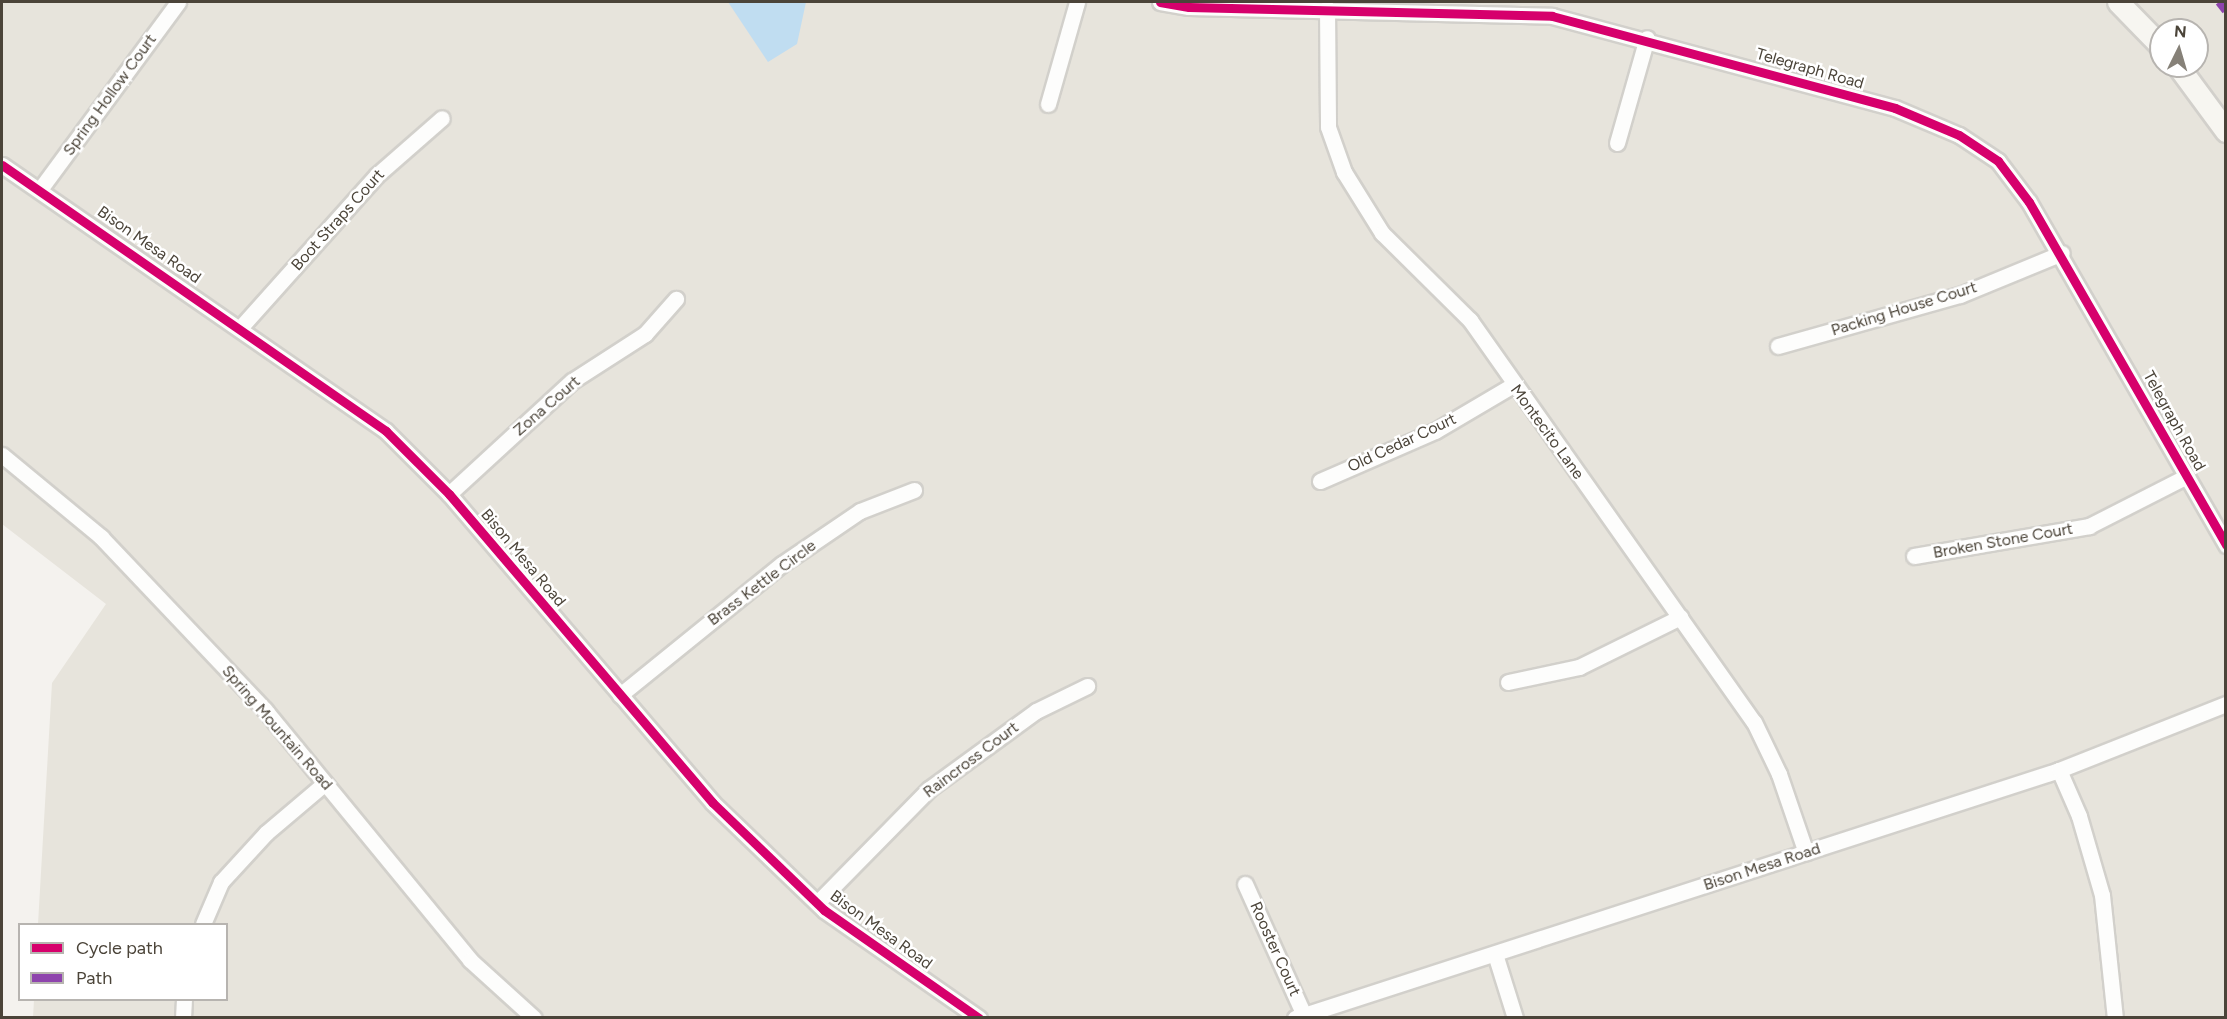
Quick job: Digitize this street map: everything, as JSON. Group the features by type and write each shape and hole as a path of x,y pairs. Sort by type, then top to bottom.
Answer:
{"street":[{"name":"Spring Hollow Court","path":"41,188 178,2"},
{"path":"1048,104 1077,2"},
{"name":"Telegraph Road","path":"1160,2 1189,7 1327,8 1552,16 1647,38 1895,108 1959,135 1998,161 2062,253 2226,545"},
{"path":"2118,2 2149,34"},
{"name":"Montecito Lane","path":"1327,8 1328,127 1344,172 1382,233 1470,320 1513,385 1754,722 1779,774 1806,854"},
{"path":"1617,143 1647,38"},
{"path":"2187,78 2226,131"},
{"name":"Boot Straps Court","path":"240,328 377,176 441,118"},
{"name":"Bison Mesa Road","path":"2,165 41,188 386,431 449,494 714,803 817,903 979,1017"},
{"name":"Packing House Court","path":"1778,346 1960,295 2062,253"},
{"name":"Zona Court","path":"449,494 572,381 645,334 676,299"},
{"name":"Old Cedar Court","path":"1320,481 1435,431 1513,385"},
{"name":"Spring Mountain Road","path":"2,455 100,537 265,710 470,960 534,1017"},
{"name":"Broken Stone Court","path":"1914,556 2089,526 2187,476"},
{"name":"Brass Kettle Circle","path":"620,695 782,564 860,511 915,490"},
{"path":"1508,682 1579,667 1680,617"},
{"name":"Raincross Court","path":"817,903 930,789 1036,711 1087,686"},
{"name":"Bison Mesa Road","path":"1300,1016 1806,854 2059,770 2226,704"},
{"path":"2059,770 2079,816 2102,895 2115,1017"},
{"path":"203,923 221,882 266,833 325,783"},
{"name":"Rooster Court","path":"1245,884 1300,1016"},
{"path":"1495,954 1515,1017"},
{"path":"183,1017 184,1001"}],"shaded area":[{"path":"2,2 2225,2 2225,1017 33,1017 34,1001 228,1001 228,923 38,923 52,683 106,604 2,524"}],"water":[{"path":"728,2 806,2 797,44 768,62"}],"marked path":[{"path":"2219,2 2226,11"}],"cycle path":[{"path":"1160,2 1189,7 1552,16 1895,108 1959,135 1998,161 2029,202 2226,545"},
{"path":"2,165 386,431 449,494 713,803 824,910 979,1018"}]}
